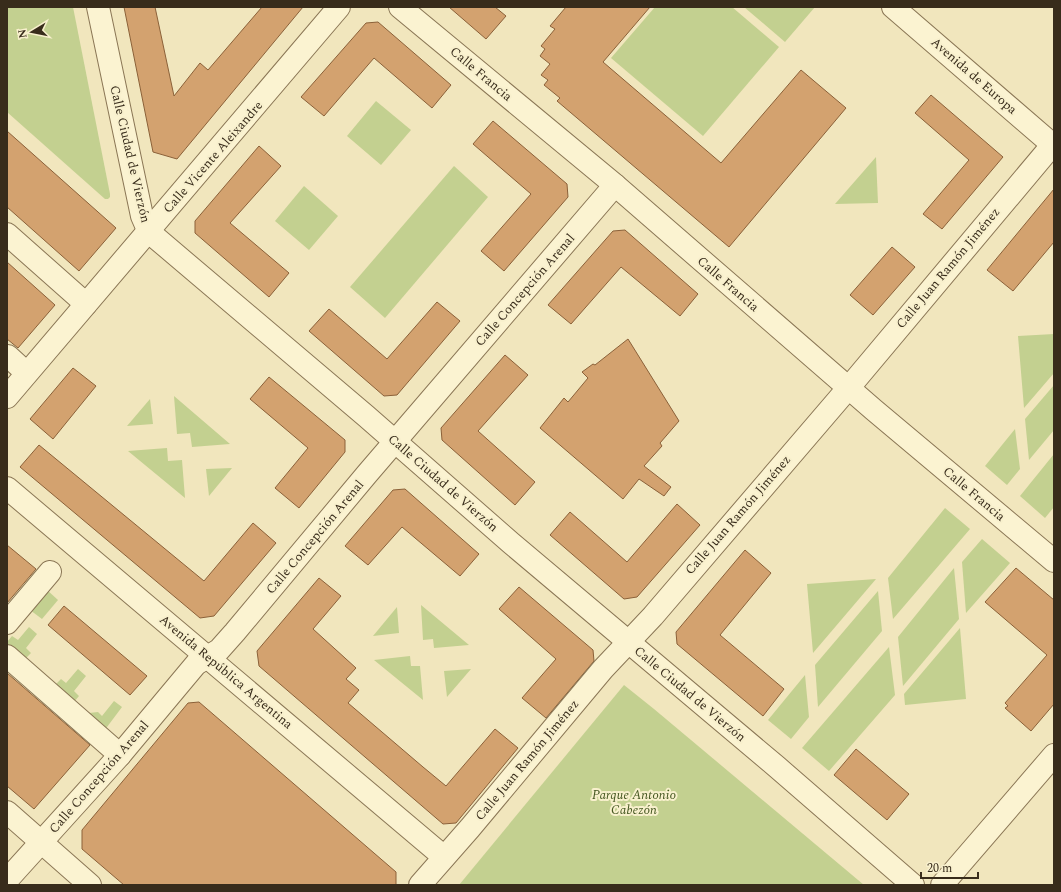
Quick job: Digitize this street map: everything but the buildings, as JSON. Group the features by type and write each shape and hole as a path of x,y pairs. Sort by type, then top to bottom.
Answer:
{"street":[{"name":"Calle Ciudad de Vierzón","path":"98,7 142,216 148,232 396,441 511,543 777,767 913,885"},
{"name":"Calle Vicente Aleixandre","path":"7,397 339,7"},
{"name":"Calle Francia","path":"400,7 615,185 848,387 1054,561"},
{"name":"Avenida de Europa","path":"893,7 1053,144"},
{"name":"Calle Juan Ramón Jiménez","path":"420,885 470,828 603,669 653,616 1053,144"},
{"name":"Calle Concepción Arenal","path":"7,880 120,754 196,664 219,650 235,632 615,185"},
{"path":"7,234 86,304"},
{"name":"Avenida República Argentina","path":"7,488 444,857"},
{"path":"7,623 50,572"},
{"path":"7,656 120,754"},
{"path":"942,885 1054,755"},
{"path":"7,812 90,885"}],"green space":[{"path":"7,7 73,7 110,194 108,199 105,199 7,112"},
{"path":"655,7 732,7 779,47 703,136 611,58"},
{"path":"744,7 815,7 785,42"},
{"path":"376,101 411,130 381,165 347,136"},
{"path":"876,157 878,203 835,204"},
{"path":"454,166 488,197 385,318 350,287"},
{"path":"304,186 338,216 309,250 275,221"},
{"path":"1054,334 1054,373 1024,408 1018,336"},
{"path":"1054,385 1054,430 1029,460 1025,419"},
{"path":"174,396 230,444 192,447 190,433 177,434"},
{"path":"150,399 153,424 127,426"},
{"path":"1015,429 1020,469 1007,485 985,466"},
{"path":"167,448 168,461 182,460 185,498 128,451"},
{"path":"1054,454 1054,507 1045,518 1020,496"},
{"path":"232,468 209,496 206,469"},
{"path":"945,508 970,529 893,619 888,578"},
{"path":"982,539 1010,563 966,613 962,562"},
{"path":"954,568 959,619 903,686 898,637"},
{"path":"876,579 813,653 807,584"},
{"path":"47,590 58,600 42,619 30,610"},
{"path":"878,591 882,631 818,707 815,665"},
{"path":"421,605 469,645 434,648 433,639 423,640"},
{"path":"397,607 399,633 373,636"},
{"path":"29,627 37,634 26,648 31,653 24,660 7,645 7,642 12,636 18,640"},
{"path":"960,628 966,699 905,705 904,694"},
{"path":"889,647 895,695 829,771 802,748"},
{"path":"410,656 411,666 420,666 423,700 374,660"},
{"path":"78,669 86,676 74,691 79,696 73,703 54,686 61,679 66,683"},
{"path":"471,669 447,697 444,671"},
{"path":"805,675 809,717 791,739 768,720"},
{"name":"Parque Antonio Cabezón","path":"624,685 654,709 864,885 459,885"},
{"path":"114,701 122,707 104,731 89,713 98,712 102,716"}]}
